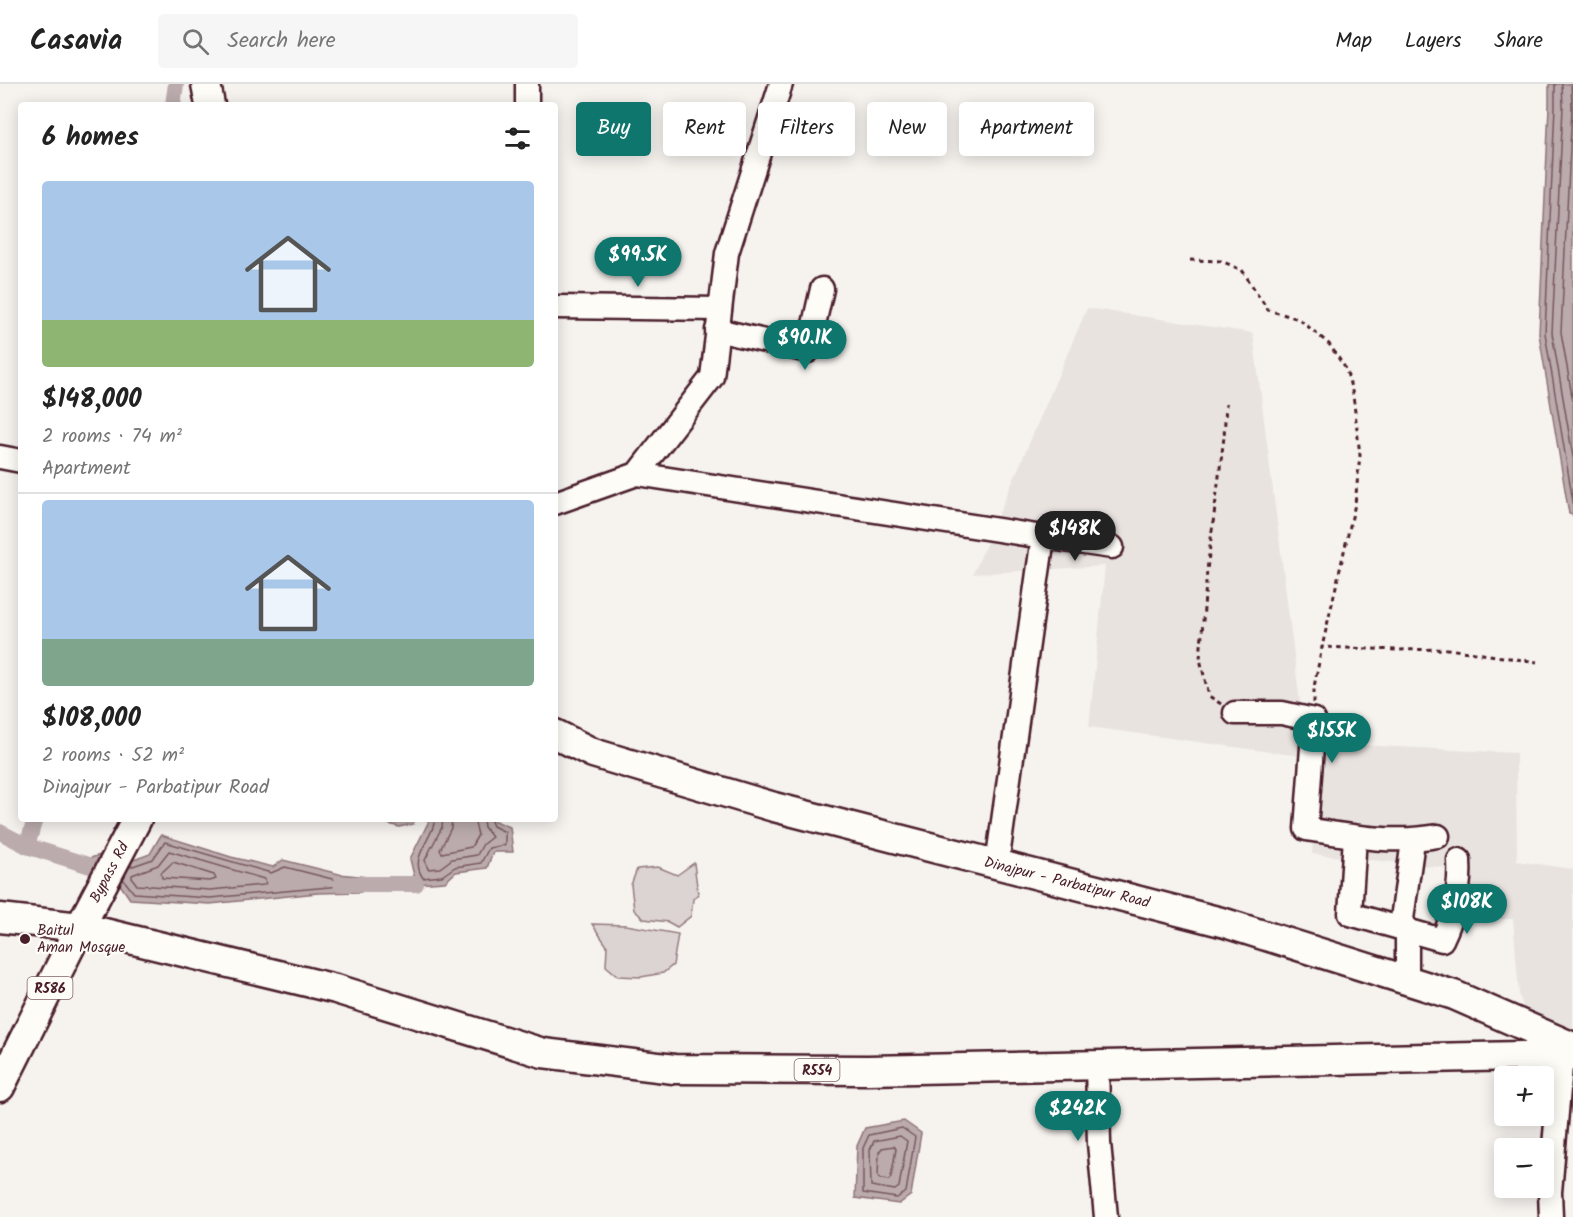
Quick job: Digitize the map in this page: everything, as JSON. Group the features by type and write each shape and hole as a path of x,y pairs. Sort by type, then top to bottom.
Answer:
{"main road":[{"path":"206,84 209,102"},
{"name":"Dinajpur - Parbatipur Road","path":"558,736 593,753 774,807 1225,922 1454,995 1569,1052"},
{"name":"Bypass Rd","path":"0,1087 80,927 136,822"},
{"name":"R554","path":"0,918 80,927 336,989 543,1053 674,1070 868,1070 1569,1052"}],"street":[{"path":"527,84 527,102"},
{"path":"637,474 712,377 727,253 781,84"},
{"path":"558,307 719,319 808,351 822,289"},
{"path":"0,457 18,460"},
{"path":"558,502 637,474 1112,547"},
{"path":"998,864 1043,537"},
{"path":"1235,713 1282,713 1314,720 1306,828 1355,837 1413,841 1438,836"},
{"path":"1355,837 1350,914 1407,932 1442,940 1452,920 1460,879 1459,860"},
{"path":"1407,981 1407,932 1402,919 1413,841"},
{"path":"1551,1217 1550,1192 1569,1052"},
{"path":"1097,1065 1099,1143 1106,1217"}],"path":[{"path":"1190,261 1221,261 1242,270 1268,310 1299,319 1329,344 1346,369 1353,395 1360,455 1355,504 1314,687 1314,720"},
{"path":"1226,404 1207,570 1200,658 1209,696 1235,713"},
{"path":"1322,647 1396,650 1448,649 1537,662"}],"shaded area":[{"path":"1087,308 1253,333 1307,757 1089,727 1105,566 973,574"},
{"path":"1320,743 1516,753 1517,861 1573,869 1573,1060 1536,1044 1519,995 1513,919 1461,919 1448,868 1312,854"},
{"path":"694,863 698,894 693,899 691,916 677,927 668,922 644,919 634,910 631,885 637,869 658,867 677,875"},
{"path":"592,924 626,925 678,934 673,965 663,973 641,977 618,976 606,966 607,946"}],"water":[{"path":"1549,84 1573,84 1573,515 1569,514 1539,334"},
{"path":"382,822 414,822 399,827"},
{"path":"428,822 498,822 510,827 513,852 493,852 487,868 456,872 445,882 416,884 410,859"},
{"path":"161,835 231,857 273,867 283,860 339,874 367,877 361,892 318,893 210,904 130,899 119,883 77,862 107,853 131,861 150,854"},
{"path":"904,1121 921,1133 911,1195 899,1204 855,1198 857,1146 865,1128"}],"waterway":[{"path":"173,102 176,84"},
{"path":"27,846 34,822"},
{"path":"0,832 27,846 97,868"},
{"path":"341,884 416,884"}],"place":[{"name":"Baitul Aman Mosque","path":"25,939"}]}
